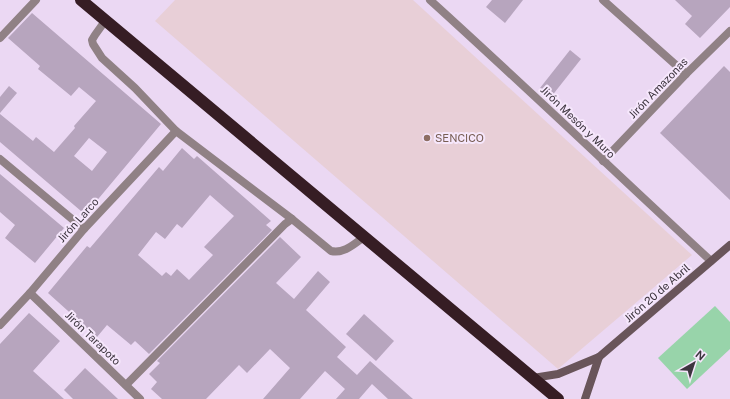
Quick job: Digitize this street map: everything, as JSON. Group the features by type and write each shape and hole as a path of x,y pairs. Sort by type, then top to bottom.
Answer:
{"highway":[{"path":"80,0 557,399"}],"main road":[{"name":"Jirón 20 de Abril","path":"599,357 711,261 730,247"},
{"path":"533,378 558,374 599,357"},
{"path":"585,399 599,357"}],"street":[{"path":"0,38 36,0"},
{"name":"Jirón Mesón y Muro","path":"430,0 711,261"},
{"path":"603,0 686,74"},
{"path":"105,21 93,38 93,44 102,58 135,88 176,131 292,219 331,251 336,252 345,250 364,237"},
{"name":"Jirón Amazonas","path":"603,161 686,74 730,31"},
{"name":"Jirón Larco","path":"0,325 30,293 84,229 176,131"},
{"path":"0,159 84,229"},
{"path":"126,385 285,224 292,219"},
{"name":"Jirón Tarapoto","path":"30,293 140,399"}],"shaded area":[{"name":"SENCICO","path":"175,0 413,0 692,255 558,369 155,21"}],"green space":[{"path":"715,306 730,322 730,349 687,389 658,358"}],"building":[{"path":"492,0 523,0 505,23 486,7"},
{"path":"675,0 730,0 730,7 700,38 685,24 692,16"},
{"path":"32,13 161,124 89,210 81,211 0,142 0,114 33,141 36,137 54,152 96,101 79,87 71,96 38,69 40,66 8,38","holes":["89,138 107,152 92,171 74,156"]},
{"path":"570,50 581,59 551,97 540,88"},
{"path":"724,66 730,72 730,200 660,133"},
{"path":"9,86 17,93 0,113 0,97"},
{"path":"182,148 194,159 197,156 271,221 266,225 272,230 149,354 135,341 131,345 107,325 97,337 48,293 87,246 90,248 159,167 163,171","holes":["210,195 234,216 204,247 213,255 189,280 177,269 171,276 166,272 162,276 138,255 156,232 165,239 177,224 182,228"]},
{"path":"0,174 64,228 35,263 5,238 15,225 0,212"},
{"path":"280,237 301,257 276,283 294,299 318,271 330,282 306,310 346,347 337,357 357,375 370,361 413,399 388,399 372,384 359,399 336,399 345,389 325,371 300,399 263,399 290,368 270,349 247,373 239,365 206,399 162,399 151,389 157,382 149,374 160,363 157,361"},
{"path":"29,313 60,341 33,371 64,399 0,399 0,344"},
{"path":"364,314 394,341 376,361 346,334"},
{"path":"85,368 118,399 73,399 64,390"}],"place":[{"name":"SENCICO","path":"427,138"}]}
